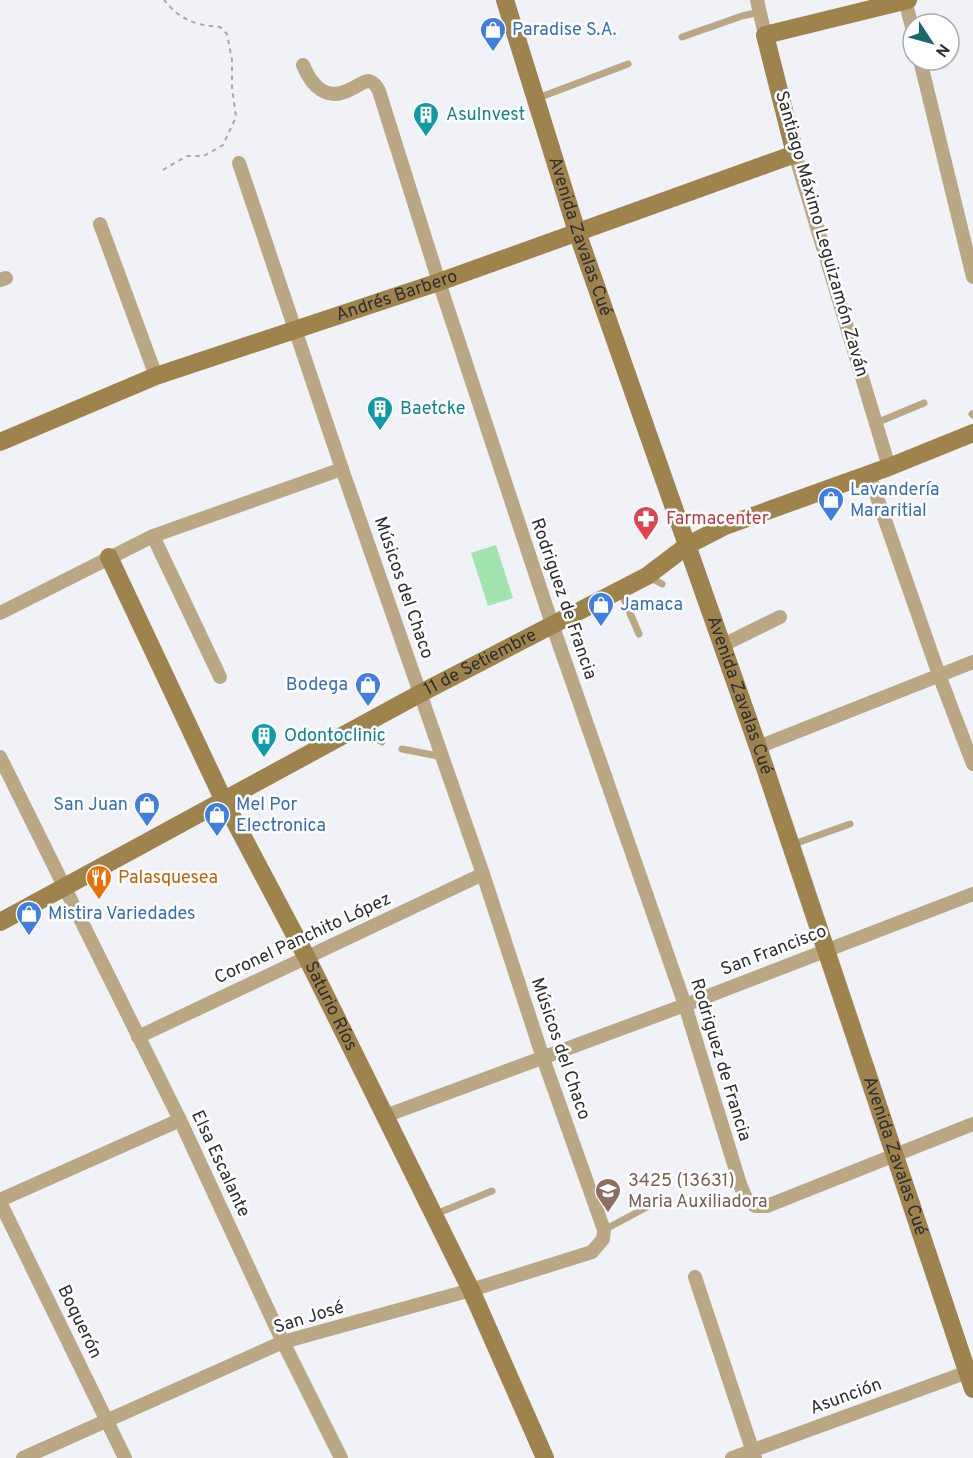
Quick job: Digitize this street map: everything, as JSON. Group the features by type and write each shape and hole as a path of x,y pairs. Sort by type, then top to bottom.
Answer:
{"main road":[{"name":"Avenida Zavalas Cué","path":"505,0 577,232 688,545 698,585 723,645 758,747 970,1371 973,1389"},
{"path":"765,35 906,0"},
{"name":"Santiago Máximo Leguizamón Zaván","path":"765,35 795,154"},
{"name":"Andrés Barbero","path":"0,442 156,376 439,282 795,154"},
{"name":"11 de Setiembre","path":"0,922 552,624 620,590 654,580 688,545 725,526 889,467 973,433"},
{"name":"Saturio Ríos","path":"109,557 224,801 306,956 471,1290 545,1458"}],"street":[{"name":"Santiago Máximo Leguizamón Zaván","path":"758,6 765,35"},
{"name":"Rodriguez de Francia","path":"303,66 310,82 323,91 333,94 349,91 368,81 376,85 552,624 685,1005 746,1197 755,1206 767,1206 895,1155"},
{"path":"923,72 973,277"},
{"name":"Santiago Máximo Leguizamón Zaván","path":"795,154 889,467"},
{"name":"Músicos del Chaco","path":"239,163 342,469 483,874 543,1058 604,1230"},
{"path":"100,224 156,376"},
{"path":"0,612 153,536 342,469"},
{"path":"869,474 973,765"},
{"path":"153,536 220,677"},
{"path":"723,645 780,618"},
{"path":"758,747 973,662"},
{"name":"Elsa Escalante","path":"0,757 180,1120 283,1342 341,1458"},
{"name":"Coronel Panchito López","path":"138,1037 483,874"},
{"name":"San Francisco","path":"385,1116 685,1005 973,894"},
{"path":"0,1201 180,1120"},
{"path":"895,1155 973,1124"},
{"name":"Boquerón","path":"0,1201 125,1458"},
{"name":"San José","path":"23,1458 283,1342 471,1290 592,1252 603,1239 604,1230"},
{"path":"695,1277 754,1455"},
{"name":"Asunción","path":"732,1458 754,1455 970,1371"}],"lane":[{"path":"682,37 742,16 758,6"},
{"path":"535,99 628,64"},
{"path":"876,423 924,403"},
{"path":"620,590 639,634"},
{"path":"357,728 382,742"},
{"path":"402,749 443,757"},
{"path":"791,845 850,824"},
{"path":"434,1214 492,1191"},
{"path":"604,1230 647,1207"}],"path":[{"path":"163,170 187,156 204,156 223,145 236,117 232,88 232,60 226,34 220,27 200,26 183,17 164,0"}],"green space":[{"path":"496,545 513,598 488,606 471,553"}],"place":[{"name":"Paradise S.A.","path":"493,53"},
{"name":"AsuInvest","path":"426,138"},
{"name":"Baetcke","path":"380,432"},
{"name":"Lavandería Mararitial","path":"831,523"},
{"name":"Farmacenter","path":"646,542"},
{"name":"Jamaca","path":"601,628"},
{"name":"Bodega","path":"368,708"},
{"name":"Odontoclinic","path":"264,759"},
{"name":"San Juan","path":"147,828"},
{"name":"Mel Por Electronica","path":"217,838"},
{"name":"Palasquesea","path":"99,901"},
{"name":"Mistira Variedades","path":"29,937"},
{"name":"3425 (13631) Maria Auxiliadora","path":"608,1214"}]}
